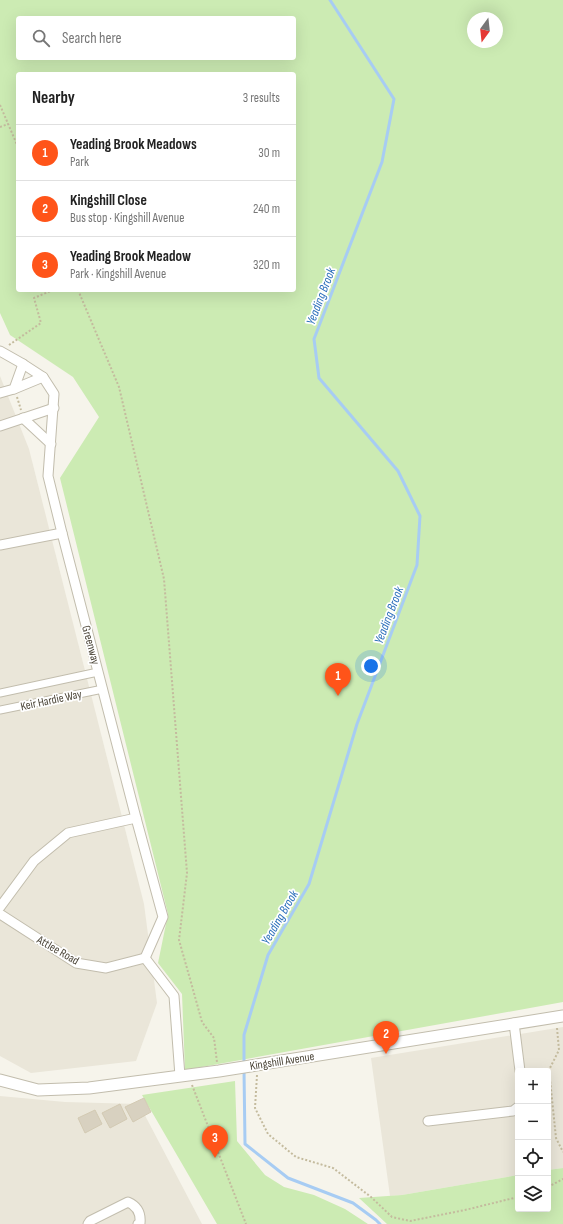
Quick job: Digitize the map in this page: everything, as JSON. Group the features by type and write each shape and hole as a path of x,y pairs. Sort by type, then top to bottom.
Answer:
{"street":[{"name":"Greenway","path":"3,349 43,377 54,394 48,476 163,917 145,958"},
{"path":"14,388 23,364"},
{"path":"0,393 43,377"},
{"path":"0,426 54,408"},
{"path":"23,418 51,444"},
{"path":"0,545 62,534"},
{"name":"Keir Hardie Way","path":"0,693 98,672"},
{"name":"Keir Hardie Way","path":"0,710 103,689"},
{"path":"0,907 34,860 68,834 136,818"},
{"name":"Attlee Road","path":"0,914 76,962 106,968 145,958"},
{"path":"145,958 174,996 185,1075"},
{"name":"Kingshill Avenue","path":"0,1080 38,1090 89,1088 224,1070 560,1016"},
{"path":"514,1023 520,1068"},
{"path":"428,1121 515,1110"},
{"path":"88,1224 128,1202 134,1205 141,1215 140,1223 138,1224"}],"path":[{"path":"0,105 16,142"},
{"path":"0,127 8,124"},
{"path":"3,349 41,323 34,298 49,292"},
{"path":"79,292 119,387 164,579 187,873 179,940 202,1022 214,1038 224,1070"},
{"path":"14,388 23,418"},
{"path":"560,1016 559,1050 549,1070 556,1138 563,1152"},
{"path":"258,1064 255,1108 268,1134 296,1157 333,1168 371,1197 392,1217 410,1221 515,1198"},
{"path":"185,1075 191,1084 246,1224"},
{"path":"551,1185 563,1179"}],"shaded area":[{"path":"0,376 29,449 144,904 157,1003 136,1061 31,1073 0,1056"},
{"path":"563,1027 563,1168 551,1170 551,1068 515,1068 515,1176 390,1196 371,1058"},
{"path":"0,1096 65,1102 139,1104 202,1224 0,1224"}],"green space":[{"path":"0,0 563,0 563,1002 185,1070 182,994 158,963 168,914 60,478 99,417 73,377 10,335 0,313"},
{"path":"235,1081 237,1141 265,1175 284,1187 314,1195 345,1209 368,1224 217,1224 142,1095"},
{"path":"563,1168 563,1224 387,1224 359,1198 402,1195 515,1176 515,1212 551,1212 551,1170"}],"building":[{"path":"144,1098 151,1112 133,1122 125,1107"},
{"path":"120,1104 127,1119 110,1128 102,1113"},
{"path":"95,1110 102,1124 85,1133 78,1118"}],"waterway":[{"name":"Yeading Brook","path":"244,1064 244,1035 268,955 309,884 357,724 417,565 420,516 398,471 319,378 314,339 382,162 394,99 330,0"},
{"name":"Yeading Brook","path":"244,1070 245,1144 288,1178 353,1203 380,1224"}],"place":[{"name":"Yeading Brook Meadows","path":"338,696"},
{"name":"Kingshill Close","path":"386,1054"},
{"name":"Yeading Brook Meadow","path":"215,1158"}]}
